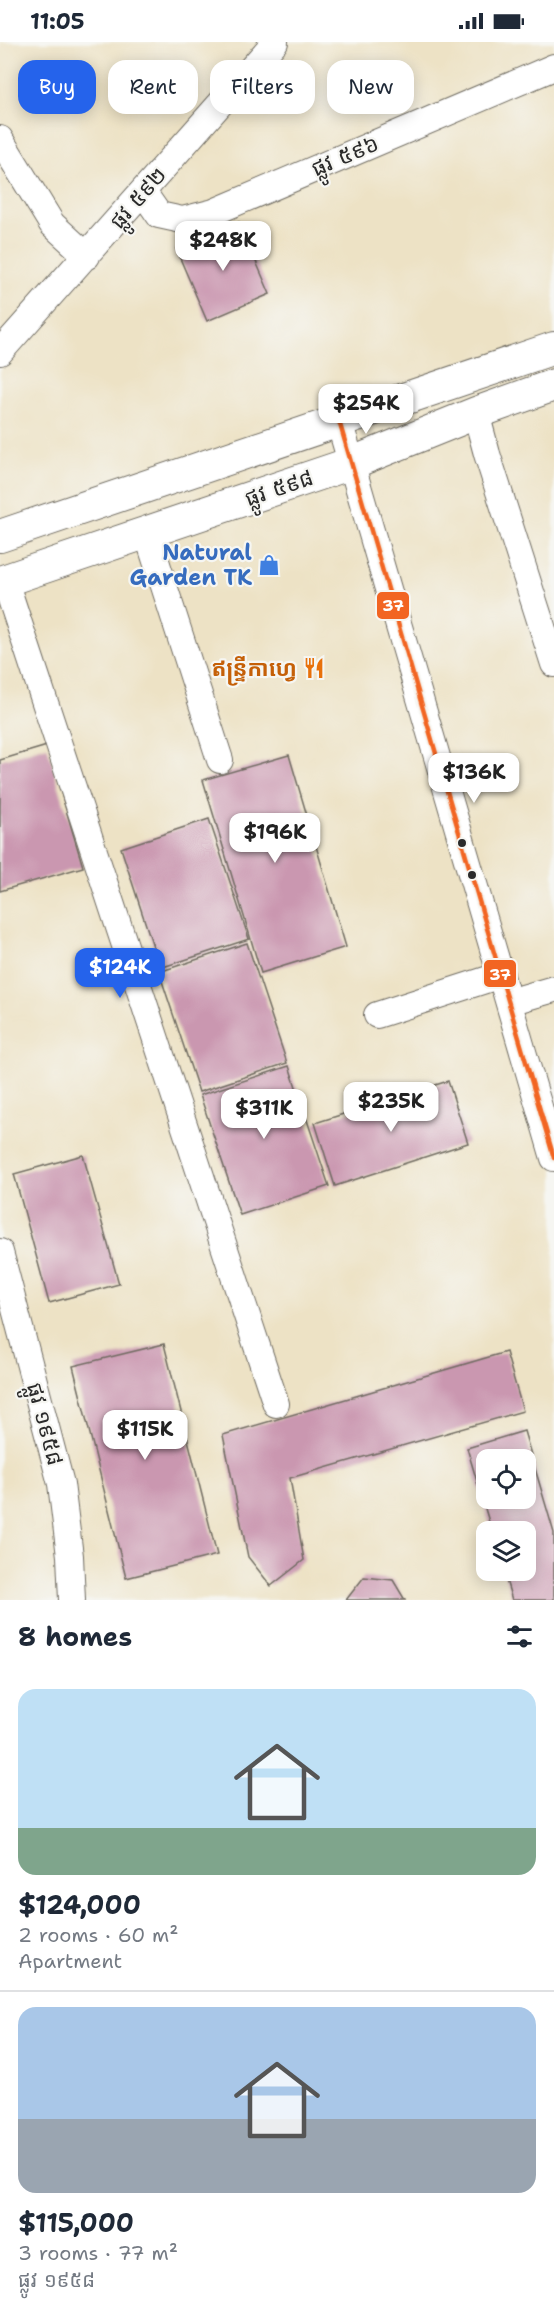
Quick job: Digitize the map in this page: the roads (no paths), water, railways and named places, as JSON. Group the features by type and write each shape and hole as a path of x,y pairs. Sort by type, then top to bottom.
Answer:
{"main road":[{"name":"ផ្លូវ ៥៩៨","path":"0,536 554,348"},
{"name":"ផ្លូវ ៥៩៨","path":"3,581 352,463 476,413 554,385"}],"street":[{"name":"ផ្លូវ ៥៩២","path":"0,352 275,42"},
{"name":"ផ្លូវ ៥៩៦","path":"143,192 159,215 182,220 214,212 554,67"},
{"path":"0,139 52,224 87,256"},
{"path":"476,413 554,664"},
{"path":"339,421 554,1158"},
{"path":"147,534 220,760"},
{"path":"3,581 276,1404"},
{"path":"377,1015 501,975"},
{"path":"509,1002 554,989"},
{"name":"ផ្លូវ ១៩៥៨","path":"0,1252 61,1484 70,1556 72,1600"}],"place":[{"name":"Natural Garden TK","path":"269,565"},
{"name":"ឥន្ទ្រីកាហ្វេ","path":"314,668"}]}
